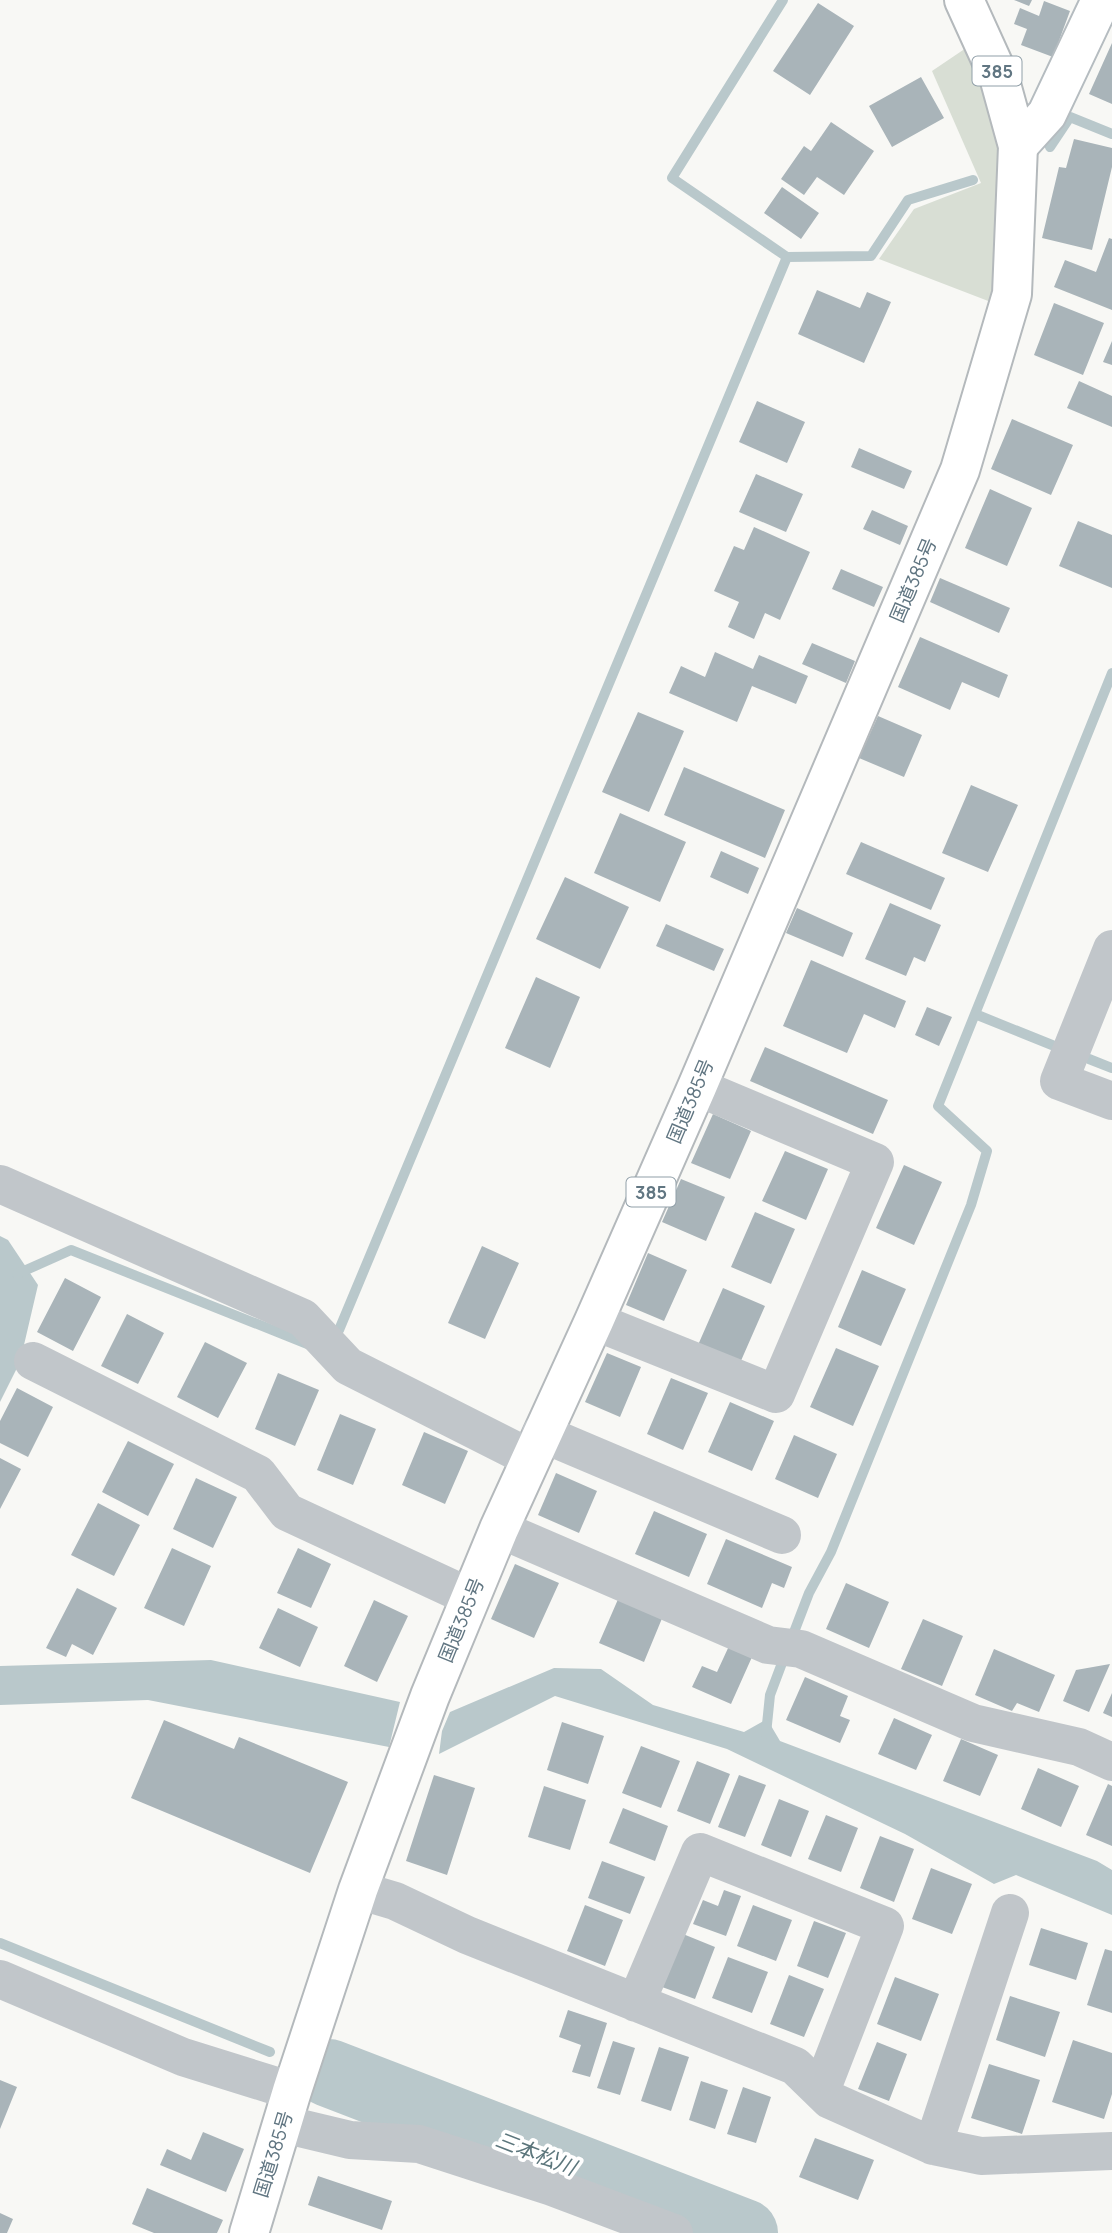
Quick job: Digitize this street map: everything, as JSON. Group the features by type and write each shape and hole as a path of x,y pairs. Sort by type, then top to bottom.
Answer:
{"main road":[{"name":"国道385号","path":"249,2233 358,1890 405,1760 470,1597 697,1087 960,471 1012,294 1018,146 999,77 964,0"},
{"path":"1018,146 1047,114 1101,0"}],"street":[{"path":"1112,948 1059,1081 1112,1101"},
{"path":"594,1321 776,1394 875,1162 697,1087"},
{"path":"0,1184 303,1318 348,1366 536,1446 782,1535"},
{"path":"33,1361 258,1474 288,1512 470,1597"},
{"path":"499,1529 973,1723 1079,1747 1112,1762"},
{"path":"636,2003 700,1852 885,1926 821,2091"},
{"path":"358,1890 395,1900 467,1935 795,2066 830,2101 933,2146 981,2156 1112,2151"},
{"path":"933,2146 1010,1913"},
{"path":"0,1979 183,2057 350,2140 419,2144 552,2187 674,2233"}],"shaded area":[{"path":"969,46 1006,152 996,304 879,259 914,209 981,183 932,71"},
{"path":"0,1236 8,1240 38,1285 20,1362 0,1402"},
{"path":"211,1660 400,1702 389,1747 148,1700 0,1705 0,1666"},
{"path":"554,1668 601,1669 653,1705 744,1732 767,1719 780,1741 1097,1861 1112,1870 1112,1915 1016,1875 994,1884 905,1834 727,1749 555,1696 439,1754 442,1731 450,1712"}],"building":[{"path":"1014,0 1032,0 1029,6"},
{"path":"1044,1 1070,11 1053,57 1021,45 1027,29 1014,24 1020,8 1039,16"},
{"path":"818,3 854,26 810,95 773,71"},
{"path":"1112,43 1112,104 1089,94"},
{"path":"921,77 944,118 892,147 869,106"},
{"path":"831,122 874,151 844,195 817,177 804,195 781,179 804,146 811,151"},
{"path":"1074,139 1112,148 1112,167 1092,250 1042,238 1059,167 1066,168"},
{"path":"782,187 819,213 801,239 764,213"},
{"path":"1109,238 1112,239 1112,310 1054,287 1065,260 1096,272"},
{"path":"817,290 860,308 867,292 891,302 864,363 798,334"},
{"path":"1054,303 1104,323 1083,375 1034,355"},
{"path":"1112,341 1112,365 1103,362"},
{"path":"1079,381 1112,396 1112,427 1067,408"},
{"path":"757,401 805,422 787,463 739,442"},
{"path":"1012,419 1073,445 1051,495 991,469"},
{"path":"859,448 912,471 904,489 851,467"},
{"path":"756,474 803,494 786,532 739,512"},
{"path":"990,489 1032,508 1007,566 965,548"},
{"path":"872,510 908,526 900,545 863,529"},
{"path":"1078,521 1112,535 1112,588 1059,566"},
{"path":"754,527 810,552 780,620 765,613 754,639 728,627 739,602 714,591 734,546 744,550"},
{"path":"841,569 883,587 874,607 832,589"},
{"path":"940,578 1010,608 999,633 930,602"},
{"path":"920,637 1008,675 999,698 962,682 950,710 898,687"},
{"path":"812,643 855,661 846,683 802,664"},
{"path":"715,652 753,669 759,655 808,676 796,704 752,686 737,722 669,693 681,666 705,677"},
{"path":"638,712 684,731 649,812 602,792"},
{"path":"878,716 922,735 904,777 859,758"},
{"path":"684,767 785,810 765,858 664,815"},
{"path":"971,785 1018,805 988,872 942,853"},
{"path":"620,813 686,842 660,902 594,873"},
{"path":"861,842 945,878 931,910 846,874"},
{"path":"721,851 759,868 748,894 710,877"},
{"path":"565,877 629,907 600,969 536,939"},
{"path":"890,903 941,925 925,962 914,957 906,976 865,959"},
{"path":"797,908 853,933 843,957 786,933"},
{"path":"666,924 724,949 714,971 656,946"},
{"path":"811,960 906,1001 895,1028 864,1014 847,1053 783,1026"},
{"path":"536,977 580,997 550,1068 505,1048"},
{"path":"927,1007 952,1017 939,1046 915,1035"},
{"path":"765,1047 888,1100 873,1134 750,1081"},
{"path":"713,1114 751,1131 730,1179 691,1163"},
{"path":"785,1151 828,1169 806,1220 762,1201"},
{"path":"904,1165 942,1182 914,1245 876,1228"},
{"path":"681,1179 725,1197 706,1241 662,1222"},
{"path":"755,1212 795,1229 771,1284 731,1267"},
{"path":"482,1246 519,1263 485,1339 448,1323"},
{"path":"648,1253 687,1270 664,1321 626,1305"},
{"path":"862,1270 906,1289 881,1346 838,1327"},
{"path":"65,1278 101,1297 73,1351 37,1332"},
{"path":"723,1288 765,1306 740,1363 698,1345"},
{"path":"127,1314 164,1333 138,1384 101,1366"},
{"path":"205,1342 247,1363 218,1418 177,1397"},
{"path":"836,1348 879,1366 853,1426 810,1407"},
{"path":"607,1353 641,1367 620,1417 585,1402"},
{"path":"278,1373 319,1390 295,1446 255,1429"},
{"path":"671,1378 708,1393 683,1450 647,1434"},
{"path":"17,1388 53,1407 28,1457 0,1443 0,1421"},
{"path":"730,1402 774,1421 752,1471 708,1452"},
{"path":"340,1414 376,1429 353,1485 317,1470"},
{"path":"424,1432 468,1451 445,1504 402,1485"},
{"path":"794,1435 837,1454 818,1498 775,1479"},
{"path":"128,1441 174,1464 148,1516 102,1492"},
{"path":"0,1458 21,1469 0,1509"},
{"path":"556,1473 597,1491 579,1533 538,1515"},
{"path":"196,1478 237,1497 213,1548 173,1529"},
{"path":"98,1503 140,1525 114,1576 71,1555"},
{"path":"654,1511 707,1534 689,1577 635,1554"},
{"path":"726,1539 792,1567 784,1588 772,1583 762,1608 707,1584"},
{"path":"172,1548 211,1566 184,1626 144,1608"},
{"path":"298,1548 331,1564 311,1608 277,1593"},
{"path":"515,1564 559,1583 534,1638 491,1619"},
{"path":"846,1583 889,1602 869,1648 826,1629"},
{"path":"77,1588 117,1608 93,1655 72,1644 66,1657 46,1648"},
{"path":"619,1597 663,1616 644,1662 599,1643"},
{"path":"374,1600 408,1616 377,1682 344,1666"},
{"path":"278,1608 318,1627 300,1667 259,1648"},
{"path":"923,1619 963,1636 942,1686 901,1669"},
{"path":"729,1646 752,1657 731,1704 692,1687 702,1666 717,1672"},
{"path":"994,1649 1055,1675 1039,1712 1017,1703 1012,1711 975,1695"},
{"path":"1110,1664 1089,1712 1063,1701 1076,1670"},
{"path":"805,1677 848,1696 840,1716 850,1720 840,1743 786,1720"},
{"path":"1112,1693 1112,1717 1103,1713"},
{"path":"894,1718 932,1735 916,1770 878,1754"},
{"path":"164,1720 234,1749 239,1737 348,1782 310,1873 131,1798"},
{"path":"562,1722 604,1736 588,1784 547,1770"},
{"path":"961,1739 998,1755 980,1796 943,1781"},
{"path":"641,1746 680,1761 661,1808 622,1793"},
{"path":"697,1761 730,1774 710,1824 677,1811"},
{"path":"1038,1768 1079,1786 1061,1827 1021,1809"},
{"path":"434,1775 475,1788 447,1875 406,1861"},
{"path":"739,1775 766,1785 745,1837 718,1827"},
{"path":"1108,1784 1112,1786 1112,1846 1086,1835"},
{"path":"544,1786 586,1800 570,1850 528,1837"},
{"path":"779,1799 809,1811 791,1857 761,1845"},
{"path":"623,1808 668,1826 655,1861 609,1843"},
{"path":"826,1815 858,1828 841,1872 808,1859"},
{"path":"880,1836 914,1849 894,1902 860,1888"},
{"path":"602,1861 645,1877 630,1914 588,1898"},
{"path":"931,1868 972,1884 952,1934 912,1919"},
{"path":"724,1890 741,1896 726,1936 693,1924 703,1900 718,1906"},
{"path":"585,1905 623,1920 605,1966 567,1951"},
{"path":"753,1905 792,1920 776,1961 737,1946"},
{"path":"814,1921 846,1933 828,1978 797,1966"},
{"path":"1041,1928 1088,1943 1076,1980 1029,1965"},
{"path":"683,1934 715,1947 695,1999 662,1987"},
{"path":"1105,1949 1112,1951 1112,2013 1087,2005"},
{"path":"728,1957 768,1972 752,2013 712,1998"},
{"path":"789,1975 824,1989 804,2037 770,2024"},
{"path":"895,1977 939,1994 921,2041 877,2024"},
{"path":"1010,1996 1060,2012 1045,2057 996,2040"},
{"path":"568,2010 607,2023 590,2077 572,2072 581,2045 559,2037"},
{"path":"1073,2040 1112,2053 1112,2094 1104,2119 1052,2102"},
{"path":"613,2041 635,2048 620,2095 597,2088"},
{"path":"877,2042 907,2054 889,2101 858,2089"},
{"path":"659,2047 689,2057 671,2111 641,2101"},
{"path":"989,2064 1040,2080 1022,2134 971,2118"},
{"path":"0,2080 17,2087 0,2129"},
{"path":"701,2081 728,2090 715,2129 689,2120"},
{"path":"743,2087 771,2097 756,2143 727,2134"},
{"path":"203,2132 244,2149 226,2192 160,2165 167,2149 191,2160"},
{"path":"815,2138 874,2160 858,2200 799,2177"},
{"path":"318,2176 392,2201 382,2230 308,2205"},
{"path":"147,2188 223,2220 217,2233 154,2233 132,2224"},
{"path":"0,2213 13,2219 7,2233 0,2233"}],"waterway":[{"path":"330,1337 339,1330 787,257 672,178 783,0"},
{"path":"1050,147 1070,117 1112,134"},
{"path":"787,257 871,256 908,200 973,180"},
{"path":"791,1640 809,1593 831,1552 971,1205 987,1151 938,1106 1112,673"},
{"path":"975,1014 1052,1045"},
{"path":"1089,1059 1112,1068"},
{"path":"17,1274 71,1250 310,1345"},
{"path":"766,1734 770,1695 785,1655"},
{"name":"三本松川","path":"0,1943 270,2052"},
{"name":"三本松川","path":"329,2073 744,2233"}]}
